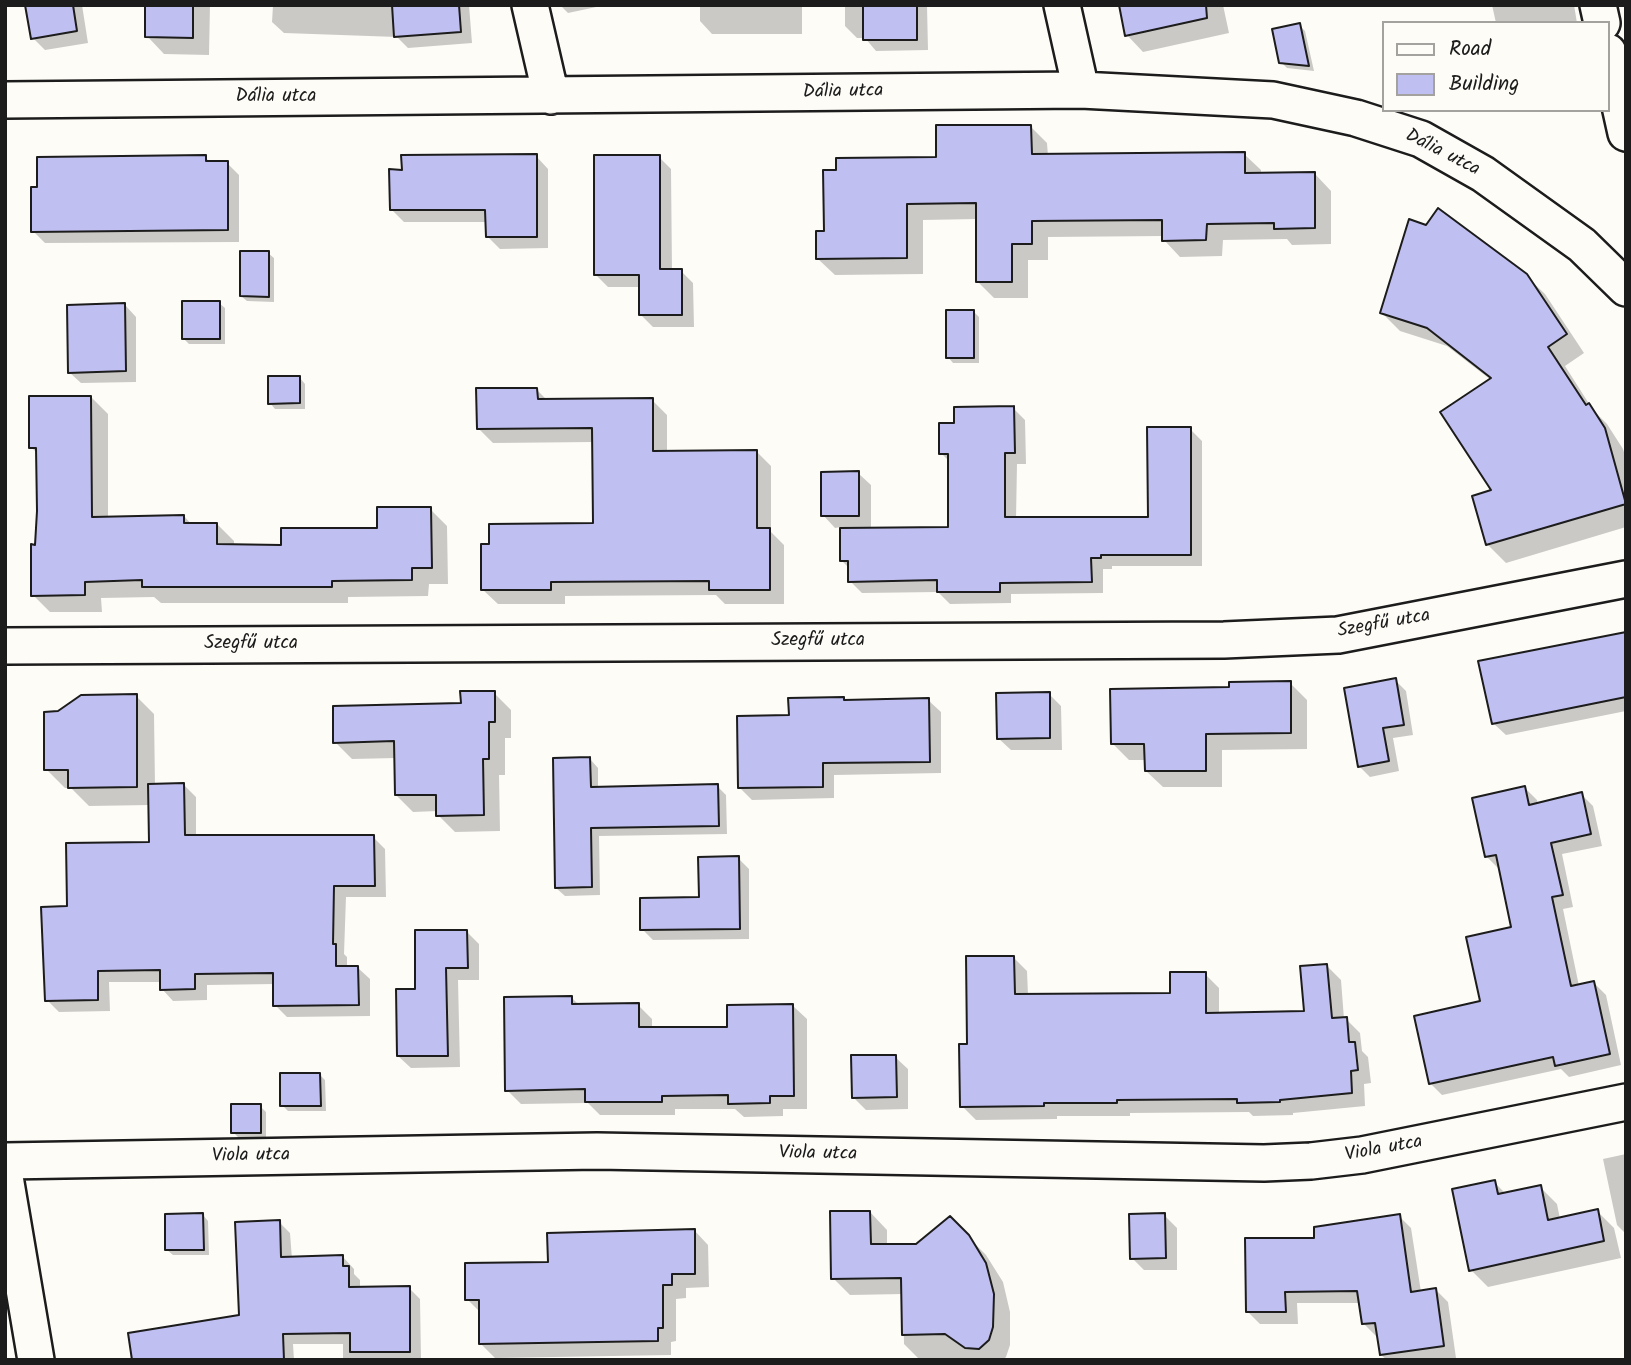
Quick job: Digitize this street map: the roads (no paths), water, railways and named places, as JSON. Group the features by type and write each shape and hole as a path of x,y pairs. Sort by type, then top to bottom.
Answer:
{"street":[{"path":"530,5 551,96"},
{"path":"1062,5 1081,90"},
{"path":"1610,61 1626,134"},
{"name":"Dália utca","path":"5,100 1081,90 1273,100 1356,118 1421,139 1483,174 1582,245 1626,288"},
{"name":"Szegfű utca","path":"5,646 1237,640 1338,635 1626,579"},
{"name":"Viola utca","path":"5,1161 597,1151 1264,1163 1362,1155 1626,1102"},
{"path":"5,1177 36,1360"}]}
